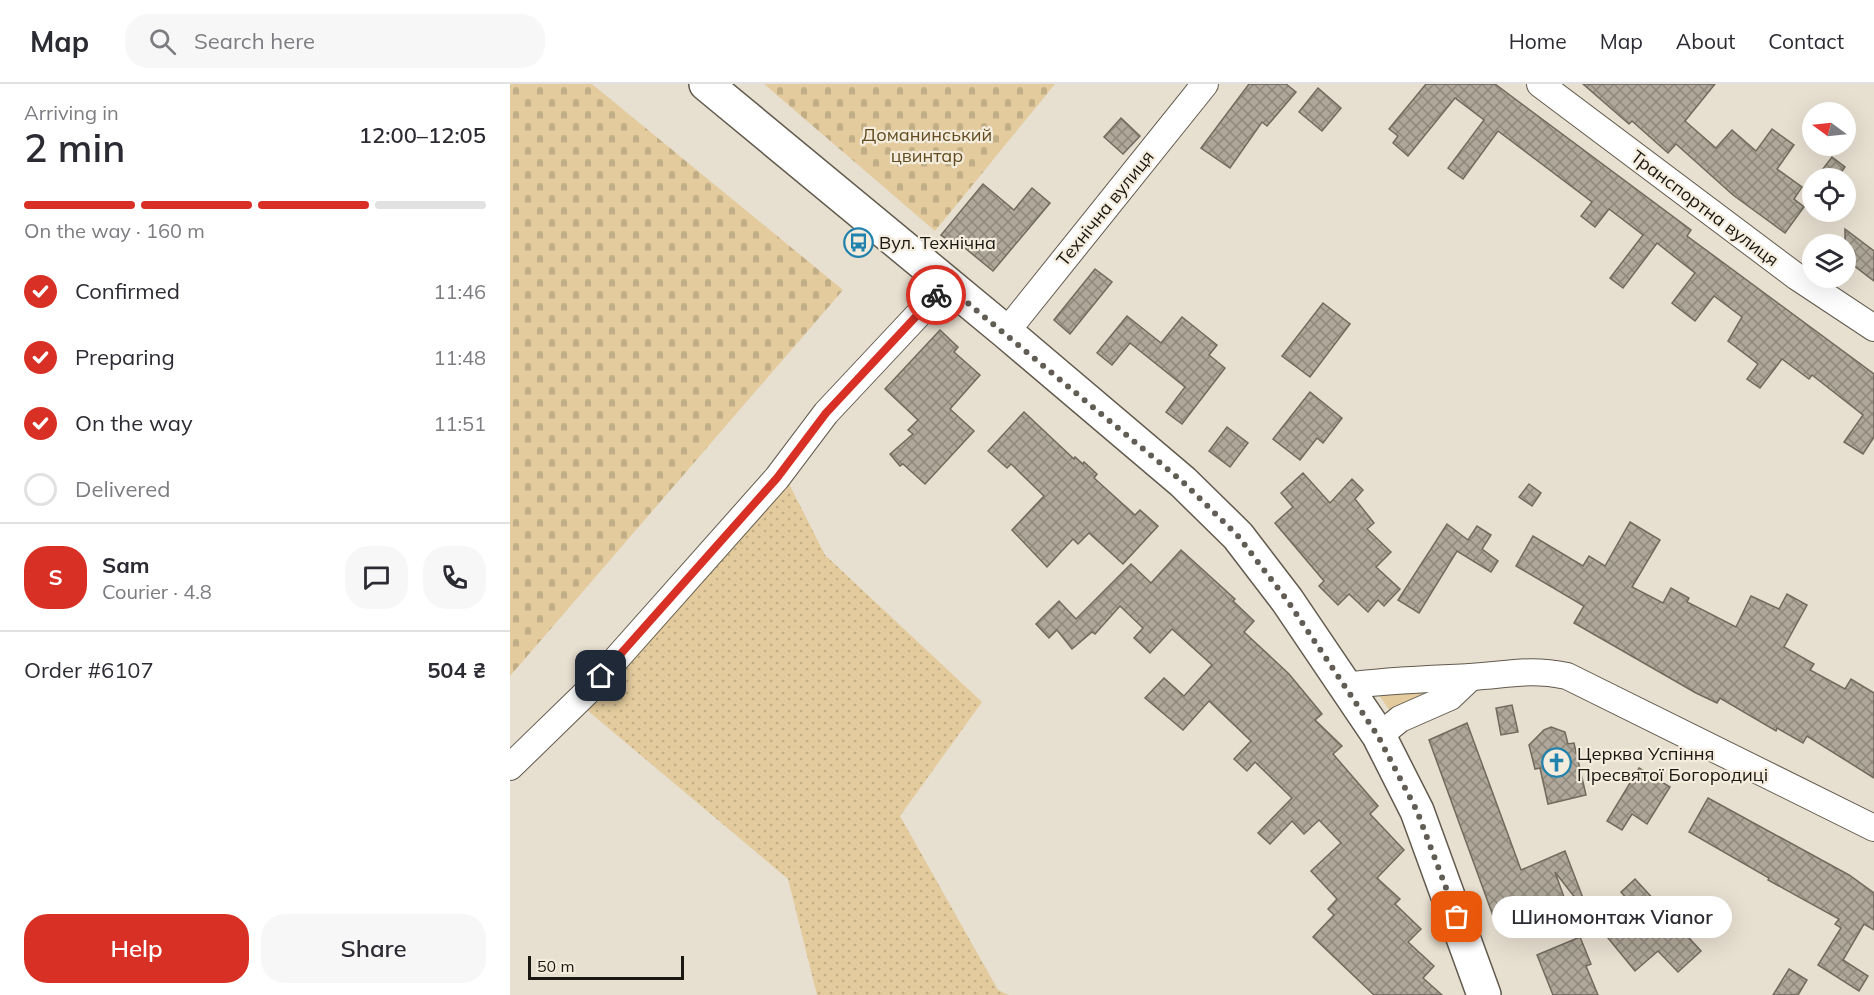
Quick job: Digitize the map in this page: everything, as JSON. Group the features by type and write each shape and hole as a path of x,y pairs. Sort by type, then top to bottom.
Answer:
{"main road":[{"path":"706,84 946,285 1006,332 1183,482 1222,519 1287,600 1378,736 1417,811 1484,995"}],"street":[{"name":"Технічна вулиця","path":"1006,332 1205,84"},
{"name":"Транспортна вулиця","path":"1540,84 1797,277 1874,328"},
{"path":"510,767 586,693 777,478 826,413 946,285"},
{"path":"1344,686 1390,679 1471,677 1526,670 1567,676 1874,828"},
{"path":"1378,736 1400,719 1450,697 1471,677"}],"green space":[{"path":"510,84 592,84 843,290 510,676"},
{"name":"Доманинський цвинтар","path":"764,84 1055,84 935,231"},
{"path":"789,484 825,555 982,702 900,816 998,990 1009,995 817,995 788,879 581,705"},
{"path":"1448,688 1390,711 1379,695"}],"building":[{"path":"1249,84 1286,84 1296,92 1267,126 1262,122 1230,168 1201,148"},
{"path":"1426,84 1495,84 1691,230 1687,236 1874,374 1874,437 1863,454 1844,442 1863,415 1812,375 1809,379 1782,359 1760,388 1747,379 1758,364 1728,341 1742,317 1714,296 1695,321 1672,303 1695,273 1657,243 1623,288 1610,278 1643,235 1609,209 1595,227 1581,216 1592,202 1498,131 1463,179 1448,168 1484,120 1455,98 1408,156 1393,143 1398,136 1389,129"},
{"path":"1583,84 1715,84 1685,121 1716,148 1732,130 1756,151 1772,129 1794,145 1777,169 1802,187 1794,199 1802,205 1802,210 1785,233 1733,195 1676,144 1668,153 1632,121 1629,124"},
{"path":"1318,88 1341,108 1322,131 1299,112"},
{"path":"1121,118 1140,136 1123,154 1104,137"},
{"path":"1832,157 1845,167 1844,168 1824,168"},
{"path":"983,184 1014,210 1032,188 1050,203 993,271 960,244 957,247 941,235"},
{"path":"1856,237 1874,251 1874,281 1856,267"},
{"path":"1095,269 1112,282 1070,334 1054,320"},
{"path":"1323,303 1350,324 1310,377 1282,356"},
{"path":"1127,316 1161,343 1182,317 1217,345 1209,355 1225,368 1182,424 1166,412 1185,387 1130,343 1112,365 1097,353"},
{"path":"940,330 958,347 954,352 980,375 950,409 974,431 925,484 903,464 900,466 890,454 913,434 908,430 918,420 885,389"},
{"path":"1310,392 1342,418 1323,443 1317,438 1300,460 1273,439"},
{"path":"1024,412 1074,459 1075,457 1083,464 1084,462 1097,474 1094,478 1135,515 1140,510 1158,526 1123,564 1089,533 1078,544 1073,539 1047,567 1012,530 1044,496 1011,464 1007,468 988,451"},
{"path":"1227,427 1248,443 1230,467 1209,451"},
{"path":"1303,473 1330,503 1352,479 1363,490 1355,499 1374,523 1367,529 1391,552 1376,567 1400,589 1384,606 1378,600 1368,612 1349,594 1338,605 1319,586 1324,581 1275,523 1293,507 1281,493"},
{"path":"1529,484 1541,493 1532,506 1519,497"},
{"path":"1630,522 1660,540 1632,587 1663,603 1671,588 1689,598 1687,602 1736,627 1751,596 1779,609 1787,594 1807,605 1784,647 1814,664 1810,670 1845,689 1851,679 1874,693 1874,778 1807,736 1803,743 1777,728 1776,731 1720,698 1717,703 1696,693 1574,623 1584,606 1516,566 1533,536 1583,566 1589,556 1605,566"},
{"path":"1447,524 1468,540 1477,526 1491,535 1482,549 1498,561 1491,572 1457,551 1419,613 1398,600"},
{"path":"1181,550 1235,599 1233,601 1254,621 1244,632 1289,674 1322,714 1315,720 1342,746 1333,754 1378,806 1370,814 1404,850 1377,878 1400,899 1395,904 1421,929 1408,942 1434,966 1423,978 1442,995 1374,995 1313,937 1334,915 1328,909 1337,899 1311,871 1341,843 1319,820 1304,834 1292,821 1270,844 1258,833 1292,798 1255,762 1247,771 1234,759 1251,741 1209,701 1183,730 1145,698 1164,678 1184,696 1212,665 1172,629 1150,653 1134,638 1143,628 1120,606 1095,634 1092,632 1072,649 1057,630 1049,638 1036,624 1059,601 1076,619 1131,564 1151,583"},
{"path":"1512,705 1518,732 1501,735 1496,708"},
{"path":"1467,723 1521,870 1565,851 1586,906 1583,908 1555,872 1564,897 1496,924 1429,740"},
{"name":"Церква Успіння Пресвятої Богородиці","path":"1551,727 1565,732 1568,744 1574,743 1586,795 1548,804 1540,768 1535,769 1529,745 1544,730"},
{"path":"1639,768 1670,787 1647,824 1632,814 1622,830 1607,821"},
{"path":"1708,798 1849,875 1874,893 1874,930 1864,924 1843,960 1868,976 1859,991 1818,965 1841,928 1835,924 1839,919 1768,880 1769,878 1689,832"},
{"path":"1635,879 1701,951 1678,972 1658,951 1635,971 1604,933 1635,908 1621,892"},
{"path":"1580,937 1591,964 1586,966 1598,995 1553,995 1537,955"},
{"path":"1789,969 1807,980 1798,995 1773,995"}],"way so far":[{"path":"936,295 946,285 991,320 1183,482 1238,536 1287,600 1378,736 1417,811 1457,917"}],"place":[{"name":"Вул. Технічна","path":"858,242"},
{"name":"Церква Успіння Пресвятої Богородиці","path":"1556,763"},
{"name":"Шиномонтаж Vianor","path":"1457,917"}],"route":[{"path":"601,676 777,478 826,413 936,295"}]}
